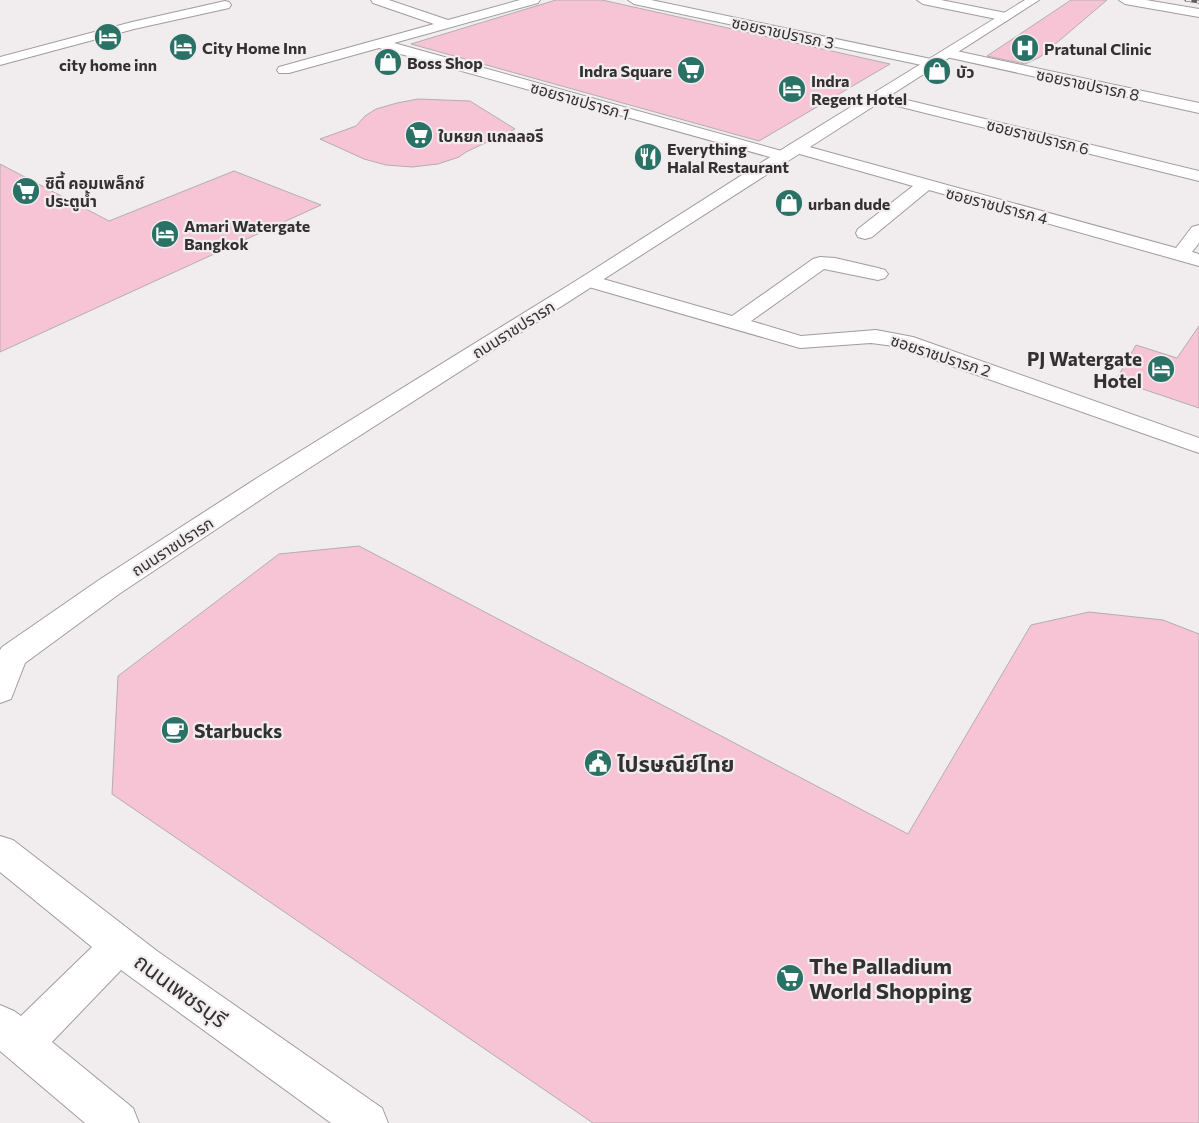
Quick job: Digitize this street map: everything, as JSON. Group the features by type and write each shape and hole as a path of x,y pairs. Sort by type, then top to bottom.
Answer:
{"street":[{"path":"377,0 447,24"},
{"path":"284,70 534,0"},
{"name":"ซอยราชปรารภ 3","path":"634,0 932,63"},
{"path":"923,0 1006,17"},
{"name":"ถนนราชปรารภ","path":"4,660 180,540 789,152 1032,0"},
{"path":"1125,0 1199,13"},
{"path":"1145,0 1199,9"},
{"path":"0,61 141,23 225,5"},
{"name":"ซอยราชปรารภ 1","path":"377,43 642,117 789,152"},
{"name":"ซอยราชปรารภ 8","path":"947,53 1199,108"},
{"path":"1096,73 1133,84 1132,94"},
{"name":"ซอยราชปรารภ 6","path":"878,96 1199,176"},
{"path":"642,117 636,126 644,135"},
{"name":"ซอยราชปรารภ 4","path":"789,152 925,185 1199,260"},
{"path":"739,164 762,170"},
{"path":"865,233 925,185"},
{"path":"1180,255 1199,231"},
{"path":"734,324 820,264 835,264 878,274"},
{"name":"ซอยราชปรารภ 2","path":"589,281 800,342 814,344 866,337 888,338 905,342 1199,446"},
{"path":"0,691 4,660"},
{"name":"ถนนเพชรบุรี","path":"0,851 119,946 367,1123"},
{"path":"118,1123 11,1034 119,946"}],"building":[{"name":"Indra Square","path":"556,0 602,0 890,64 759,141 411,44"},
{"path":"1071,0 1107,0 1040,57 1025,64 987,56"},
{"name":"ใบหยก แกลลอรี","path":"418,99 470,101 515,129 459,157 438,164 412,167 386,165 364,159 320,139 356,126 365,116 376,109"},
{"name":"Amari Watergate Bangkok","path":"0,164 109,221 234,171 321,205 0,352"},
{"name":"PJ Watergate Hotel","path":"1199,326 1199,408 1116,380 1136,345 1177,358"},
{"name":"The Palladium World Shopping","path":"359,546 908,834 1031,625 1089,612 1163,620 1199,634 1199,1123 593,1123 112,794 118,676 279,554"}],"railway":[{"path":"1186,0 1199,2"}],"place":[{"name":"city home inn","path":"108,37"},
{"name":"City Home Inn","path":"183,47"},
{"name":"Pratunal Clinic","path":"1025,48"},
{"name":"Boss Shop","path":"388,62"},
{"name":"Indra Square","path":"691,70"},
{"name":"บัว","path":"937,71"},
{"name":"Indra Regent Hotel","path":"792,89"},
{"name":"ใบหยก แกลลอรี","path":"419,135"},
{"name":"Everything Halal Restaurant","path":"648,157"},
{"name":"ซิตี้ คอมเพล็กซ์ ประตูน้ำ","path":"26,191"},
{"name":"urban dude","path":"789,203"},
{"name":"Amari Watergate Bangkok","path":"165,234"},
{"name":"PJ Watergate Hotel","path":"1161,369"},
{"name":"Starbucks","path":"175,730"},
{"name":"ไปรษณีย์ไทย","path":"598,763"},
{"name":"The Palladium World Shopping","path":"790,978"}]}
